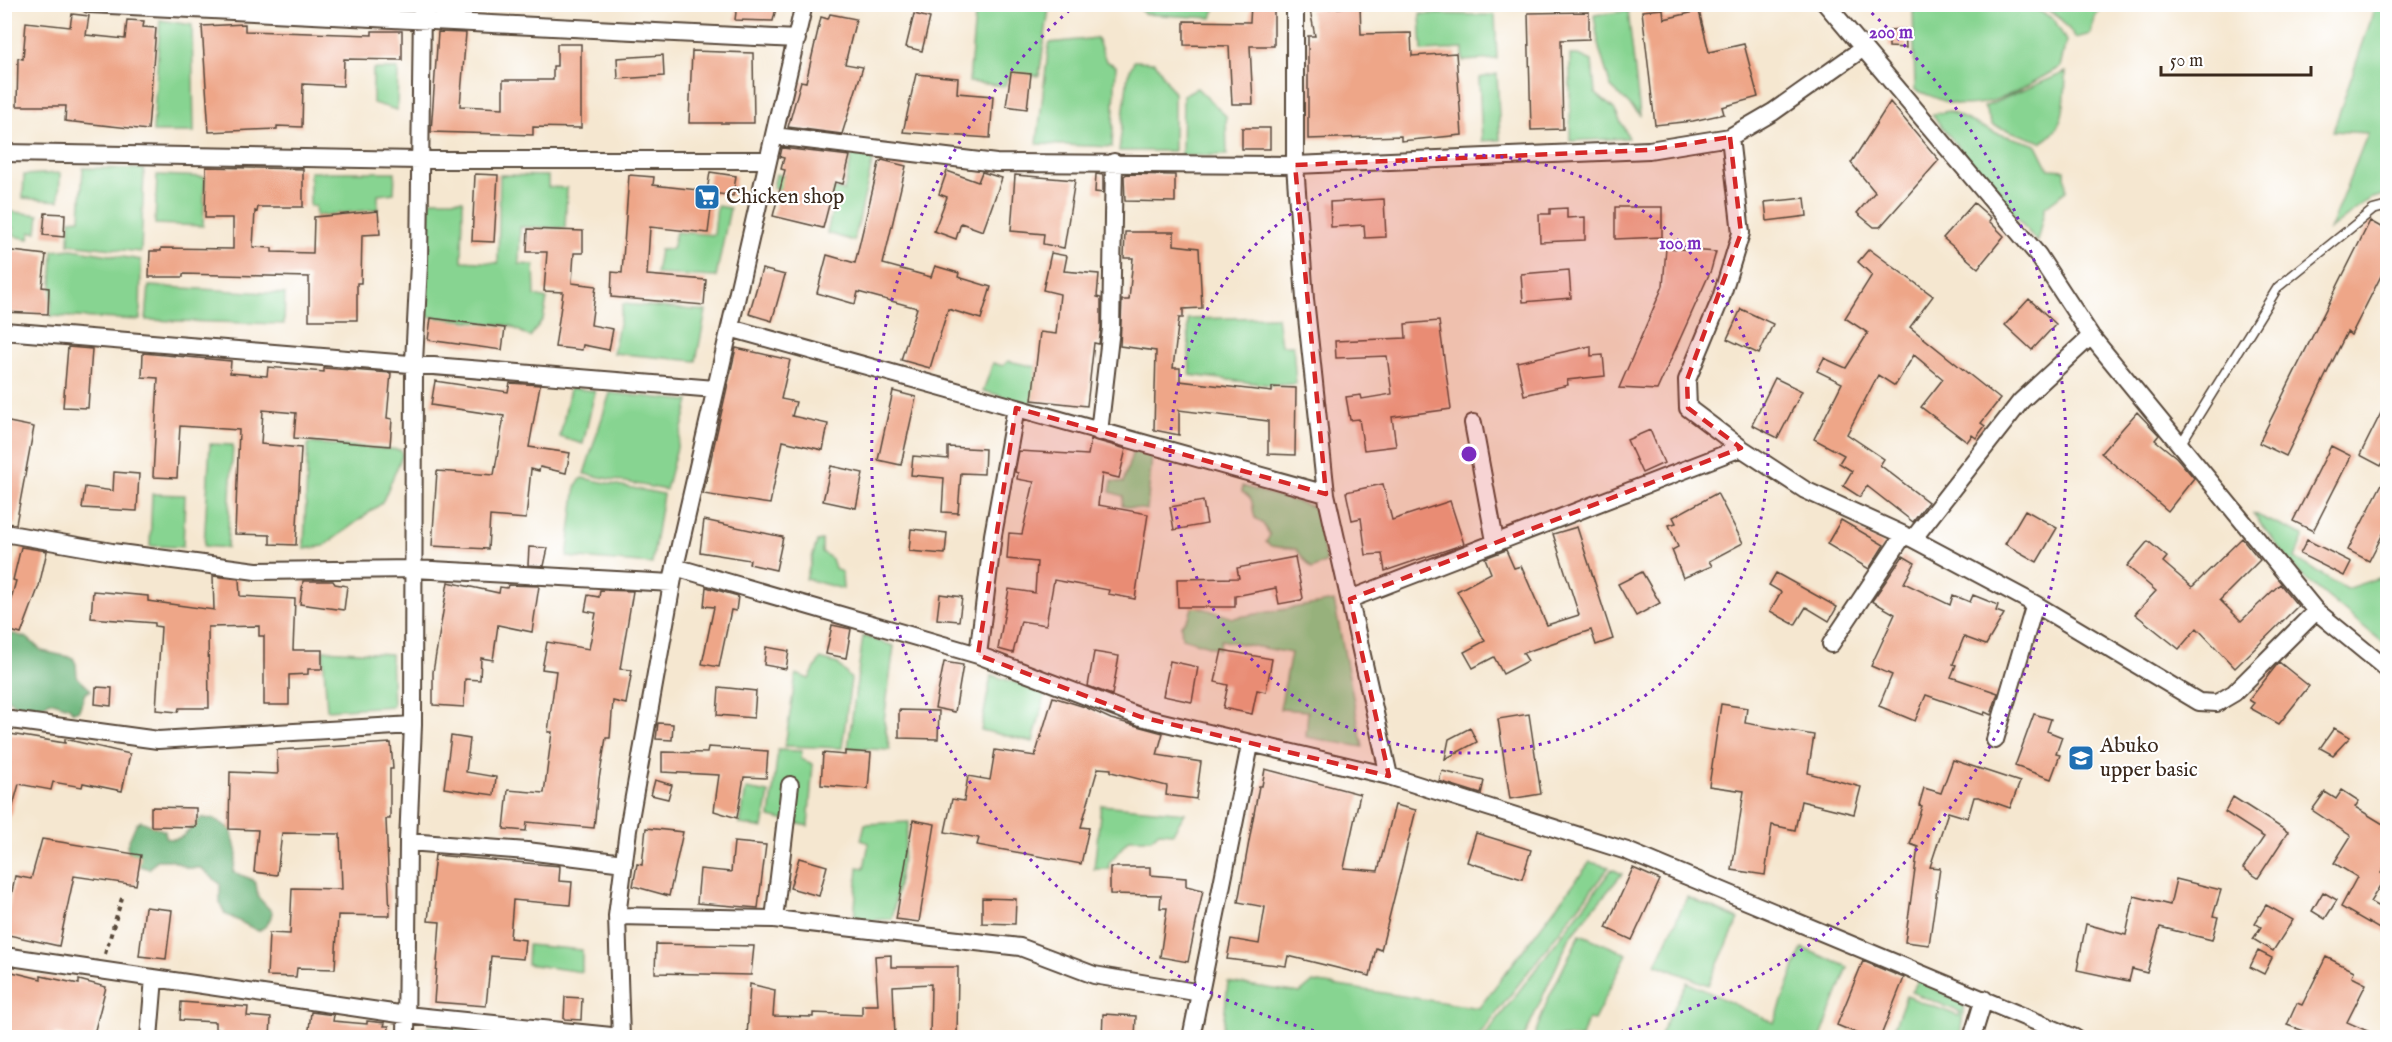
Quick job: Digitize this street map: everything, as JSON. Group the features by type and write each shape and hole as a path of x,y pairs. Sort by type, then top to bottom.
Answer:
{"street":[{"path":"89,4 421,12 797,39"},
{"path":"4,956 102,965 154,978 406,1015 621,1037 618,916 624,863 674,575 804,4"},
{"path":"1295,4 1295,165 1305,299 1326,494 1389,777"},
{"path":"1826,4 2038,255 2091,336 2316,611 2388,670"},
{"path":"406,1038 408,843 413,725 414,362 419,264 421,12"},
{"path":"774,136 996,163 1295,165 1649,150 1730,137 1773,112 1862,49"},
{"path":"1730,137 1741,233 1720,298 1687,380 1688,408 1741,448 1805,490 1908,537 2035,604 2199,702 2217,703 2234,693 2316,611"},
{"path":"4,153 419,160 768,160"},
{"path":"1099,432 1112,329 1114,162"},
{"path":"730,328 1326,494"},
{"path":"4,331 414,362 715,388"},
{"path":"1831,644 1908,537 2021,400 2091,336"},
{"path":"978,655 993,535 1016,408"},
{"path":"1473,423 1495,541"},
{"path":"1350,600 1495,541 1741,448"},
{"path":"4,533 112,552 256,571 414,568 674,575 978,655 1141,717 1389,777 1627,851 2075,1038"},
{"path":"1995,740 2035,604"},
{"path":"4,719 158,740 413,725"},
{"path":"1191,1038 1202,993 1250,745"},
{"path":"774,919 790,785"},
{"path":"408,843 527,852 624,863"},
{"path":"618,916 774,919 1020,947 1094,975 1202,993"},
{"path":"149,1038 154,978"},
{"path":"1972,1038 1984,999"}],"lane":[{"path":"2180,445 2278,287 2373,210 2388,206"}],"path":[{"path":"102,965 122,898"}],"highlighted area":[{"path":"1730,137 1741,233 1687,380 1688,408 1741,448 1350,599 1389,776 1141,717 978,655 1016,408 1326,494 1295,165 1649,150"}],"green space":[{"path":"1015,4 1049,9 1039,76 1020,74 1007,78 1005,86 969,82 976,5"},
{"path":"1122,5 1216,5 1212,18 1144,14 1139,7"},
{"path":"1913,5 2028,5 2054,19 2066,41 2060,67 2023,88 1983,103 1955,104 1915,90"},
{"path":"2039,5 2104,5 2094,17 2091,34 2076,38 2058,16"},
{"path":"2376,5 2387,5 2387,194 2370,199 2329,230 2368,133 2333,131"},
{"path":"1628,11 1640,115 1611,87 1599,48 1594,15"},
{"path":"1420,14 1495,15 1497,59 1463,61 1463,49 1422,51"},
{"path":"160,20 192,25 194,132 153,132"},
{"path":"1097,38 1106,61 1116,66 1112,147 1037,144 1049,43"},
{"path":"1570,55 1579,55 1592,61 1595,93 1614,109 1629,138 1570,141"},
{"path":"1134,61 1155,62 1174,93 1174,151 1119,151 1128,75"},
{"path":"373,69 398,69 397,110 373,103"},
{"path":"2066,72 2063,112 2060,121 2050,136 2042,142 1992,125 1984,107"},
{"path":"1497,74 1500,140 1482,141 1479,78"},
{"path":"1197,88 1226,116 1227,155 1182,156 1183,95"},
{"path":"1948,111 1993,132 2037,145 2049,169 2065,170 2066,191 2045,207 2037,242 1932,115"},
{"path":"853,151 874,155 854,241 827,233 834,202 773,188 776,174 844,191"},
{"path":"83,168 144,169 141,252 69,244 70,220 80,219"},
{"path":"310,172 395,172 394,193 378,195 378,209 316,216 315,206 310,206"},
{"path":"60,173 59,201 23,198 24,175"},
{"path":"157,175 205,177 203,226 155,224"},
{"path":"500,175 548,176 548,187 567,188 565,228 520,227 519,264 534,265 535,296 547,299 543,319 530,337 511,326 425,316 430,200 463,200 462,261 498,263"},
{"path":"717,206 730,208 716,277 656,274 660,250 672,249 676,232 714,235"},
{"path":"5,211 39,215 37,232 30,232 29,239 14,236 14,228 5,227"},
{"path":"72,249 141,260 140,320 51,316 53,251"},
{"path":"149,286 285,294 284,324 146,320"},
{"path":"623,304 706,311 696,361 613,353"},
{"path":"1277,317 1281,345 1293,345 1296,384 1270,385 1190,375 1188,319"},
{"path":"1008,361 1037,367 1032,404 983,391 993,363 1003,366"},
{"path":"570,388 595,391 583,444 560,437"},
{"path":"610,393 689,401 666,490 584,474"},
{"path":"308,443 401,450 402,456 382,503 324,546 304,549"},
{"path":"210,444 233,445 227,548 204,546"},
{"path":"1133,451 1152,456 1147,510 1122,506 1123,496 1110,492 1112,481 1123,483"},
{"path":"582,478 663,494 652,564 567,557 576,485"},
{"path":"1242,486 1311,506 1317,511 1326,562 1312,569 1296,549 1271,546 1266,542 1270,535 1263,524 1255,518 1251,500 1242,492"},
{"path":"152,494 185,495 183,547 150,546"},
{"path":"2252,513 2304,536 2295,558 2346,589 2387,575 2387,646 2300,574"},
{"path":"822,540 822,552 832,559 835,568 842,573 843,589 806,579 817,541"},
{"path":"1334,601 1363,747 1306,737 1308,711 1280,709 1291,653 1221,640 1219,649 1182,638 1181,625 1189,617 1193,605 1233,618"},
{"path":"14,634 27,638 42,651 73,658 77,677 91,690 85,693 79,710 73,712 69,707 50,701 41,707 23,711 4,696 5,635"},
{"path":"863,636 894,646 884,721 890,750 848,748"},
{"path":"323,650 391,654 393,706 327,710"},
{"path":"820,659 838,664 851,679 842,748 785,746 796,674 809,679"},
{"path":"991,675 1046,692 1033,742 981,730"},
{"path":"778,750 802,751 801,759 813,764 808,826 770,817"},
{"path":"746,789 769,793 763,828 740,824"},
{"path":"1101,805 1185,813 1173,833 1159,832 1151,839 1129,839 1109,863 1109,869 1094,869"},
{"path":"201,818 214,819 231,829 237,854 233,872 251,879 256,884 258,897 272,912 268,923 258,931 225,914 220,903 220,884 201,868 188,868 171,860 157,860 149,869 131,863 127,845 136,824 141,821 165,831 166,838 177,839"},
{"path":"909,822 892,919 854,921 858,867 864,868 869,843 861,840 865,824"},
{"path":"1590,862 1609,867 1478,1037 1222,1037 1228,982 1300,993 1313,982 1479,1008"},
{"path":"1612,869 1622,874 1570,937 1525,1035 1522,1037 1484,1037"},
{"path":"1687,897 1739,919 1708,985 1656,964"},
{"path":"1580,934 1627,954 1594,1020 1588,1019 1582,1037 1534,1037 1548,999"},
{"path":"528,945 582,950 582,972 527,964"},
{"path":"1802,948 1848,967 1821,1037 1661,1037 1660,1034 1687,982 1774,1023"},
{"path":"1919,980 1964,1004 1960,1037 1890,1038 1906,996 1959,1016 1960,1012 1911,992"},
{"path":"428,1026 535,1037 427,1037"}],"building":[{"path":"737,4 777,4 773,21 735,20"},
{"path":"1251,4 1274,4 1274,46 1250,46 1253,104 1232,104 1229,46 1184,45 1184,21 1250,22"},
{"path":"1360,6 1361,34 1411,33 1412,56 1456,53 1462,135 1401,141 1401,136 1308,139 1308,36 1315,36 1310,10"},
{"path":"1663,9 1664,19 1699,11 1709,52 1744,44 1758,97 1722,107 1724,114 1693,121 1655,125 1642,11"},
{"path":"1589,12 1589,39 1561,40 1563,129 1531,130 1528,13"},
{"path":"72,14 89,16 86,35 125,39 127,20 144,21 143,27 156,28 148,130 65,121 66,106 17,106 18,58 23,59 26,22 70,27"},
{"path":"830,14 856,19 845,64 863,67 842,134 788,127 801,81 806,82 821,17 828,19"},
{"path":"914,14 930,18 922,51 906,47"},
{"path":"245,24 245,31 372,35 372,31 402,31 402,60 344,59 343,86 303,84 302,127 277,126 277,129 209,132 202,26"},
{"path":"1905,29 1906,48 1889,47 1889,30"},
{"path":"438,32 466,33 460,106 503,108 503,80 553,80 553,66 557,66 557,44 581,44 581,128 533,127 533,135 431,132"},
{"path":"692,51 753,53 754,123 689,123"},
{"path":"663,55 664,76 618,79 617,58"},
{"path":"1011,72 1031,74 1027,109 1006,106"},
{"path":"916,74 958,78 957,93 993,96 990,138 903,132"},
{"path":"1890,102 1939,160 1880,227 1874,227 1857,213 1875,192 1851,163"},
{"path":"1242,128 1270,128 1270,149 1242,149"},
{"path":"782,148 850,156 843,184 835,182 823,228 773,216 785,170 781,169 784,158 780,157"},
{"path":"882,160 906,166 883,264 931,277 935,266 959,273 958,277 991,287 981,319 948,309 930,368 901,360 917,308 858,292 855,304 817,293 827,255 855,263 879,163"},
{"path":"206,167 303,169 303,207 258,207 257,212 255,211 253,247 272,248 272,252 313,253 314,217 378,211 380,234 362,235 361,283 357,283 357,320 309,320 309,277 183,274 183,277 149,277 150,251 161,251 161,248 233,249 233,218 205,218"},
{"path":"947,171 978,182 982,172 1002,178 983,231 961,223 956,239 934,231 947,197 939,194"},
{"path":"710,172 736,176 733,196 713,193 708,233 650,227 647,275 706,280 704,305 611,297 612,272 622,273 629,175 654,177 653,185 707,191"},
{"path":"475,174 498,175 494,242 472,241"},
{"path":"1096,174 1103,175 1103,193 1095,192"},
{"path":"1127,174 1175,175 1175,202 1125,201 1124,176"},
{"path":"1015,175 1075,180 1064,248 1043,244 1044,234 1011,231"},
{"path":"1805,198 1807,216 1767,221 1765,202"},
{"path":"1384,199 1386,237 1365,238 1364,225 1331,227 1330,202"},
{"path":"1974,203 1991,218 1989,221 2004,236 1978,268 1943,238"},
{"path":"1615,207 1662,207 1662,237 1615,239"},
{"path":"1567,208 1567,218 1585,217 1585,240 1540,242 1539,214 1550,214 1550,209"},
{"path":"45,213 65,214 64,237 43,235"},
{"path":"2370,221 2388,231 2388,262 2351,335 2347,332 2286,456 2259,443"},
{"path":"528,229 583,231 583,253 574,253 572,283 596,286 591,325 613,329 609,350 583,345 582,350 555,347 563,292 544,291 547,252 527,252"},
{"path":"1125,232 1174,232 1174,245 1199,248 1202,308 1183,309 1183,318 1179,318 1173,368 1180,368 1180,381 1272,392 1272,387 1296,388 1295,455 1268,454 1268,421 1179,410 1179,435 1154,430 1156,351 1120,346 1122,300 1129,300 1133,258 1124,258"},
{"path":"1666,248 1716,252 1711,270 1657,390 1619,388 1663,286"},
{"path":"1869,249 1933,296 1910,327 2000,399 1981,423 1985,426 1976,438 1972,435 1967,442 1921,407 1943,379 1914,355 1895,386 1878,375 1847,434 1884,459 1880,465 1928,502 1913,522 1867,486 1860,497 1843,486 1852,471 1839,463 1844,455 1814,439 1842,383 1817,371 1824,358 1846,368 1868,333 1845,318 1872,275 1858,262"},
{"path":"4,250 46,255 42,287 49,288 48,314 4,312"},
{"path":"1051,253 1067,256 1064,271 1099,274 1097,297 1101,298 1101,328 1099,344 1094,343 1087,406 1032,400 1040,332 1056,334 1060,294 1043,290"},
{"path":"762,269 785,275 772,321 749,314"},
{"path":"1569,270 1571,298 1523,302 1521,274"},
{"path":"2029,299 2056,324 2032,350 2005,325"},
{"path":"1741,309 1773,324 1759,354 1727,339"},
{"path":"431,318 505,328 502,350 428,340"},
{"path":"1439,321 1451,409 1392,417 1396,446 1364,450 1359,419 1350,420 1346,397 1361,395 1362,399 1392,394 1387,356 1336,358 1335,341 1406,338 1405,324"},
{"path":"1591,346 1591,356 1603,355 1605,376 1567,380 1568,385 1524,395 1517,362"},
{"path":"68,347 92,349 88,408 63,407"},
{"path":"736,348 790,360 781,399 796,402 792,416 828,424 823,450 783,441 770,504 703,494"},
{"path":"143,353 231,361 230,373 267,376 268,367 324,372 324,368 391,373 387,418 392,419 390,446 294,438 296,413 263,410 261,444 301,448 296,545 270,544 270,535 235,534 239,430 180,426 177,478 153,477 158,378 142,377"},
{"path":"1775,378 1802,391 1778,438 1752,425"},
{"path":"435,381 508,392 510,383 540,385 529,447 570,453 566,473 540,467 539,471 531,469 526,519 490,516 488,549 432,546 437,471 494,475 504,416 431,405"},
{"path":"893,391 916,397 901,465 878,460"},
{"path":"2388,399 2388,454 2381,466 2360,455"},
{"path":"2137,412 2159,435 2155,440 2176,457 2194,478 2168,511 2101,453"},
{"path":"4,421 34,427 16,524 4,523"},
{"path":"1650,430 1664,463 1642,473 1627,440"},
{"path":"1091,439 1126,449 1119,478 1102,474 1098,505 1148,514 1135,599 1108,594 1109,590 1054,580 1046,625 1021,621 1013,653 998,649 1009,589 1035,593 1037,562 1007,559 1009,533 1022,534 1034,482 1017,479 1018,473 1015,472 1019,451 1088,455"},
{"path":"2331,446 2351,456 2313,531 2293,521"},
{"path":"948,447 985,449 984,474 961,473 958,513 942,512 944,478 911,475 913,456 948,459"},
{"path":"831,466 863,473 856,508 823,501"},
{"path":"114,472 139,474 137,511 82,508 85,487 113,491"},
{"path":"2388,472 2388,524 2369,561 2348,550"},
{"path":"1383,484 1392,520 1450,501 1464,544 1385,571 1382,554 1366,555 1361,518 1352,520 1346,492"},
{"path":"1717,493 1743,543 1709,561 1712,566 1683,578 1672,550 1678,547 1669,525 1676,523 1673,517"},
{"path":"1203,501 1207,524 1174,530 1170,507"},
{"path":"2025,510 2057,528 2037,562 2005,544"},
{"path":"704,520 783,537 776,570 749,564 750,560 700,552"},
{"path":"1841,520 1884,545 1869,569 1827,544"},
{"path":"1577,527 1613,639 1596,645 1591,630 1523,653 1528,661 1503,674 1494,657 1473,668 1464,652 1485,641 1457,591 1491,573 1485,558 1506,550 1514,568 1521,566 1547,625 1579,615 1553,534"},
{"path":"911,529 947,533 945,554 909,551"},
{"path":"2242,538 2260,560 2220,600 2241,621 2280,584 2298,606 2235,668 2197,628 2179,649 2135,614 2156,591 2127,566 2148,541 2167,557 2163,562 2192,587"},
{"path":"2307,540 2351,562 2344,576 2300,554"},
{"path":"21,547 47,551 39,586 21,634 4,629 4,624 16,581 13,580"},
{"path":"529,547 548,548 544,566 528,565"},
{"path":"1903,556 1915,563 1904,583 1950,605 1953,595 1970,602 1973,595 1998,605 1996,611 2004,614 1986,645 1964,637 1953,664 1956,665 1951,677 1998,693 1991,715 1985,712 1984,715 1926,695 1915,721 1879,706 1892,675 1871,666 1895,614 1872,601"},
{"path":"1295,557 1303,598 1301,600 1279,604 1276,588 1235,596 1235,607 1178,607 1177,579 1239,578 1237,568"},
{"path":"1642,572 1660,603 1636,616 1618,584"},
{"path":"1776,573 1837,607 1829,621 1806,607 1795,625 1770,611 1781,592 1769,585"},
{"path":"213,576 239,579 240,596 295,599 293,650 322,650 322,669 308,669 308,674 289,675 289,705 264,705 264,636 259,636 259,626 208,627 209,708 179,708 178,712 156,710 161,627 155,626 155,623 91,618 93,591 148,596 148,601 214,610"},
{"path":"303,581 333,581 335,584 347,586 344,610 300,604"},
{"path":"448,582 499,593 500,587 507,588 508,585 539,586 532,632 498,625 493,660 481,658 480,680 465,679 464,707 433,705 433,672"},
{"path":"706,587 738,596 736,611 731,610 719,667 702,664 714,607 704,606"},
{"path":"600,590 633,591 620,669 632,670 626,704 613,701 610,738 606,738 594,828 527,822 526,831 504,829 508,790 544,793 552,732 548,732 556,671 542,669 547,642 589,649 596,613 585,611 588,595 599,597"},
{"path":"940,594 962,597 959,621 937,619"},
{"path":"832,625 851,629 846,658 826,654"},
{"path":"766,647 789,651 786,669 764,665"},
{"path":"1222,650 1272,659 1266,692 1257,690 1252,714 1223,708 1228,685 1215,682"},
{"path":"1094,652 1119,656 1112,695 1088,686"},
{"path":"1170,661 1198,667 1192,702 1163,696"},
{"path":"944,662 963,665 955,712 935,708"},
{"path":"2279,662 2309,686 2279,724 2250,708 2254,703 2249,700"},
{"path":"96,687 112,688 111,706 95,704"},
{"path":"719,687 756,691 754,718 717,715"},
{"path":"1053,697 1085,707 1111,719 1163,733 1157,755 1201,762 1196,799 1166,795 1167,786 1111,772 1111,769 1098,768 1081,827 1089,828 1081,864 977,845 979,838 945,832 952,799 964,801 968,776 990,780 995,750 1035,756"},
{"path":"1721,704 1747,708 1745,723 1814,735 1808,773 1861,787 1854,814 1801,801 1795,830 1772,825 1765,875 1732,870 1744,791 1709,786"},
{"path":"899,710 939,711 938,739 899,738"},
{"path":"1529,714 1541,794 1510,799 1498,719"},
{"path":"2034,714 2051,719 2047,731 2062,737 2056,754 2060,755 2051,779 2015,766"},
{"path":"658,723 673,724 672,740 656,739"},
{"path":"1470,728 1477,742 1445,759 1449,739"},
{"path":"2334,728 2350,737 2333,755 2320,748"},
{"path":"4,733 65,743 65,739 130,754 122,791 83,783 82,787 53,782 51,790 19,784 9,820 4,820"},
{"path":"451,736 470,739 466,772 496,777 494,795 444,788"},
{"path":"391,743 393,769 390,769 390,819 386,819 390,916 338,915 335,969 297,968 296,977 267,976 269,933 290,934 292,888 342,889 340,834 282,833 277,875 254,872 258,830 229,829 230,772 278,774 277,750"},
{"path":"708,747 768,751 766,778 744,777 737,818 714,811 719,775 662,772 662,752 707,753"},
{"path":"845,751 871,753 868,789 821,785 823,753 845,755"},
{"path":"1953,760 2020,782 2010,808 1974,797 1968,818 1948,812 1930,867 1940,868 1929,945 1905,942 1918,847 1910,844 1922,806 1919,805 1924,788 1941,793"},
{"path":"1265,769 1360,794 1344,868 1378,871 1395,805 1416,810 1381,950 1376,948 1370,976 1288,956 1286,966 1227,959 1231,939 1259,944 1265,907 1238,902 1259,786 1262,786"},
{"path":"1442,771 1484,781 1481,794 1439,781"},
{"path":"655,780 672,785 668,799 651,795"},
{"path":"2342,790 2359,801 2355,807 2388,827 2388,863 2381,873 2386,876 2370,902 2388,912 2388,934 2341,907 2357,877 2334,863 2351,836 2312,810 2325,792 2336,799"},
{"path":"2233,797 2288,832 2258,878 2243,868 2264,837 2225,812"},
{"path":"151,807 196,808 196,827 151,826"},
{"path":"913,820 935,824 919,922 896,919"},
{"path":"646,828 683,832 669,896 633,886 637,864 642,865"},
{"path":"1476,833 1531,850 1522,879 1467,862"},
{"path":"42,839 141,855 136,885 74,876 59,946 4,934 15,876 31,879"},
{"path":"734,842 766,845 758,908 697,903 700,869 731,872"},
{"path":"435,855 560,866 559,881 572,882 570,905 513,900 510,938 525,940 523,959 491,956 486,1006 434,1002 440,922 428,921"},
{"path":"799,858 827,866 819,896 790,888"},
{"path":"1110,867 1150,867 1150,875 1186,878 1186,886 1203,890 1188,962 1160,957 1167,908 1160,908 1161,895 1110,894"},
{"path":"1633,868 1660,880 1632,940 1606,928"},
{"path":"2176,879 2221,890 2213,916 2218,917 2212,940 2160,927 2147,973 2132,969 2129,981 2077,970 2086,924 2126,935 2134,896 2170,905"},
{"path":"2323,892 2337,900 2325,919 2312,911"},
{"path":"982,898 1016,899 1015,924 982,923"},
{"path":"2266,905 2293,920 2273,951 2253,939 2261,927 2255,923"},
{"path":"145,907 172,910 166,959 139,956"},
{"path":"656,944 754,946 751,975 655,973"},
{"path":"2258,951 2272,958 2264,974 2250,967"},
{"path":"891,955 891,967 958,967 957,1038 930,1038 931,984 893,986 895,1038 747,1038 750,984 775,990 773,1016 813,1017 813,1013 862,1015 862,1005 878,1005 875,956"},
{"path":"2326,957 2354,971 2352,977 2366,984 2347,1022 2383,1038 2324,1038 2287,1025 2297,1003 2302,1005"},
{"path":"1863,961 1904,978 1880,1038 1868,1038 1837,1025"},
{"path":"4,970 41,979 41,976 79,984 79,980 106,987 93,1038 71,1038 55,1033 54,1038 4,1038"},
{"path":"565,997 582,998 581,1020 564,1019"},
{"path":"181,1002 248,1007 247,1016 271,1018 270,1038 221,1038 222,1030 215,1029 215,1022 180,1020"},
{"path":"311,1012 334,1015 333,1021 385,1023 384,1026 389,1026 388,1038 308,1038"},
{"path":"1103,1014 1136,1016 1135,1038 1102,1038"}],"place":[{"name":"Chicken shop","path":"707,197"},
{"name":"Abuko upper basic","path":"2081,758"}]}
